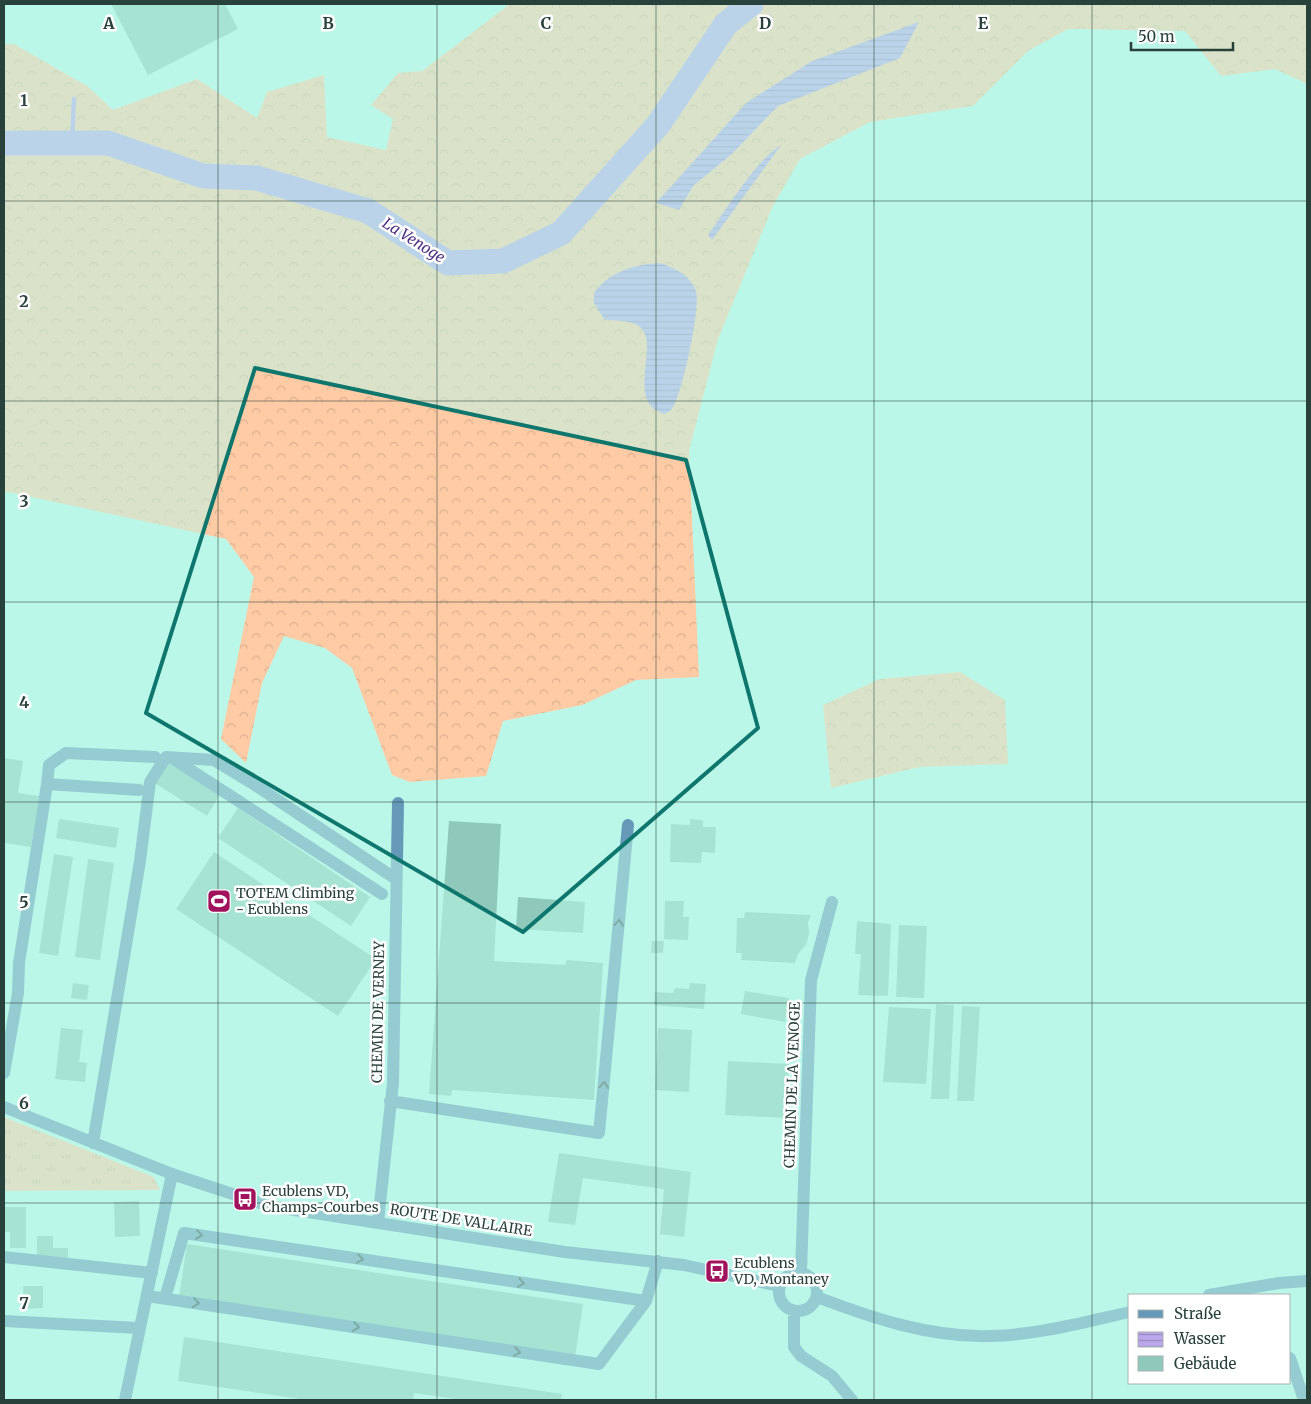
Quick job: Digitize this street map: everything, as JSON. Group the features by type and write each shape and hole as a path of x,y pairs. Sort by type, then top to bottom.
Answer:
{"street":[{"path":"4,1073 18,993 19,963 49,765 66,754 154,757"},
{"path":"93,1143 140,861 150,782 166,757 214,760 396,879"},
{"path":"172,758 382,894"},
{"path":"47,784 139,790"},
{"name":"CHEMIN DE VERNEY","path":"378,1222 390,1101 398,803"},
{"path":"283,829 294,811"},
{"path":"390,1101 599,1133 628,825"},
{"name":"CHEMIN DE LA VENOGE","path":"801,1272 811,980 832,902"},
{"name":"ROUTE DE VALLAIRE","path":"4,1107 172,1174 269,1206 565,1252 707,1269 779,1286"},
{"path":"125,1400 172,1174"},
{"path":"165,1298 184,1233 646,1301"},
{"path":"4,1257 152,1273"},
{"path":"147,1296 599,1364 646,1301 658,1262"},
{"path":"794,1312 808,1309 817,1297 815,1283 801,1272 790,1274 779,1286 780,1300 794,1312 794,1347 801,1356 832,1376 852,1400"},
{"path":"1221,1294 1279,1289 1307,1280"},
{"path":"817,1297 909,1327 970,1335 1019,1334 1128,1312"},
{"path":"4,1321 139,1328"},
{"path":"1291,1361 1304,1400"}],"highlighted area":[{"path":"255,368 686,460 758,728 523,932 146,713"}],"green space":[{"path":"510,4 1307,4 1307,84 1275,69 1221,76 1185,31 1068,29 1028,51 973,106 870,122 800,159 773,206 718,339 689,451 699,677 636,680 582,705 503,721 486,776 410,782 392,775 352,668 325,648 284,636 262,683 246,763 221,739 254,577 226,539 4,491 4,44 14,44 87,86 113,110 197,79 257,118 267,92 324,75 327,137 386,150 393,119 371,105 398,73 422,71"},
{"path":"960,672 1005,700 1008,764 920,767 831,788 823,705 880,679"},
{"path":"4,1117 154,1177 160,1190 4,1191"}],"water":[{"path":"919,22 900,58 778,106 732,154 693,186 679,210 656,203 746,103 812,61"},
{"path":"781,145 712,240 708,235 742,186 771,152"},
{"path":"660,263 686,276 696,291 697,300 690,352 680,389 671,410 665,414 653,408 647,399 644,387 647,348 646,337 641,328 633,323 604,319 594,303 594,293 600,286 623,270 641,265"}],"building":[{"path":"111,4 225,4 238,29 148,75"},
{"path":"4,758 23,761 18,793 39,796 31,847 4,843"},
{"path":"166,761 220,794 207,816 153,782"},
{"path":"238,808 370,897 351,926 218,838"},
{"path":"59,819 119,828 116,848 56,838"},
{"path":"690,819 703,820 703,827 716,827 715,853 702,852 701,863 670,862 671,824 690,825"},
{"path":"449,821 501,824 494,961 565,965 567,960 603,963 594,1100 452,1090 451,1096 429,1094"},
{"path":"214,852 376,959 338,1016 176,909"},
{"path":"54,854 73,857 58,956 39,953"},
{"path":"88,859 114,863 100,960 75,957"},
{"path":"518,897 585,902 583,933 516,929"},
{"path":"665,901 684,901 683,917 689,917 688,940 664,939"},
{"path":"745,912 811,915 808,922 809,934 806,945 798,954 795,963 741,960 742,953 736,953 737,918 744,918"},
{"path":"857,921 891,924 888,996 858,995 861,954 855,954"},
{"path":"899,925 927,926 924,998 896,997"},
{"path":"652,941 664,941 663,953 651,953"},
{"path":"73,983 89,985 87,1000 71,998"},
{"path":"690,983 706,984 704,1009 654,1005 655,992 673,993 675,988 689,989"},
{"path":"745,991 789,998 785,1022 741,1014"},
{"path":"936,1004 954,1005 949,1099 931,1099"},
{"path":"962,1006 980,1007 974,1101 957,1101"},
{"path":"889,1007 931,1009 926,1084 883,1082"},
{"path":"61,1028 83,1030 79,1062 87,1063 85,1082 55,1079"},
{"path":"658,1028 692,1030 689,1092 655,1090"},
{"path":"728,1061 789,1064 786,1118 725,1115"},
{"path":"559,1153 691,1172 684,1237 660,1234 664,1189 583,1178 575,1225 548,1222"},
{"path":"139,1201 140,1236 115,1237 114,1202"},
{"path":"4,1207 26,1207 26,1248 10,1248 10,1232 4,1232"},
{"path":"37,1236 53,1236 53,1248 68,1248 68,1258 37,1257"},
{"path":"187,1244 583,1304 575,1357 179,1297"},
{"path":"23,1286 43,1286 43,1308 24,1309"},
{"path":"184,1337 562,1394 561,1400 463,1400 414,1393 413,1400 306,1400 178,1381"}],"waterway":[{"name":"La Venoge","path":"4,143 108,143 203,176 257,178 368,211 448,263 503,261 561,233 658,125 726,24 751,4"},
{"path":"72,144 74,99"}],"place":[{"name":"TOTEM Climbing - Ecublens","path":"219,901"},
{"name":"Ecublens VD, Champs-Courbes","path":"245,1199"},
{"name":"Ecublens VD, Montaney","path":"717,1271"}]}
